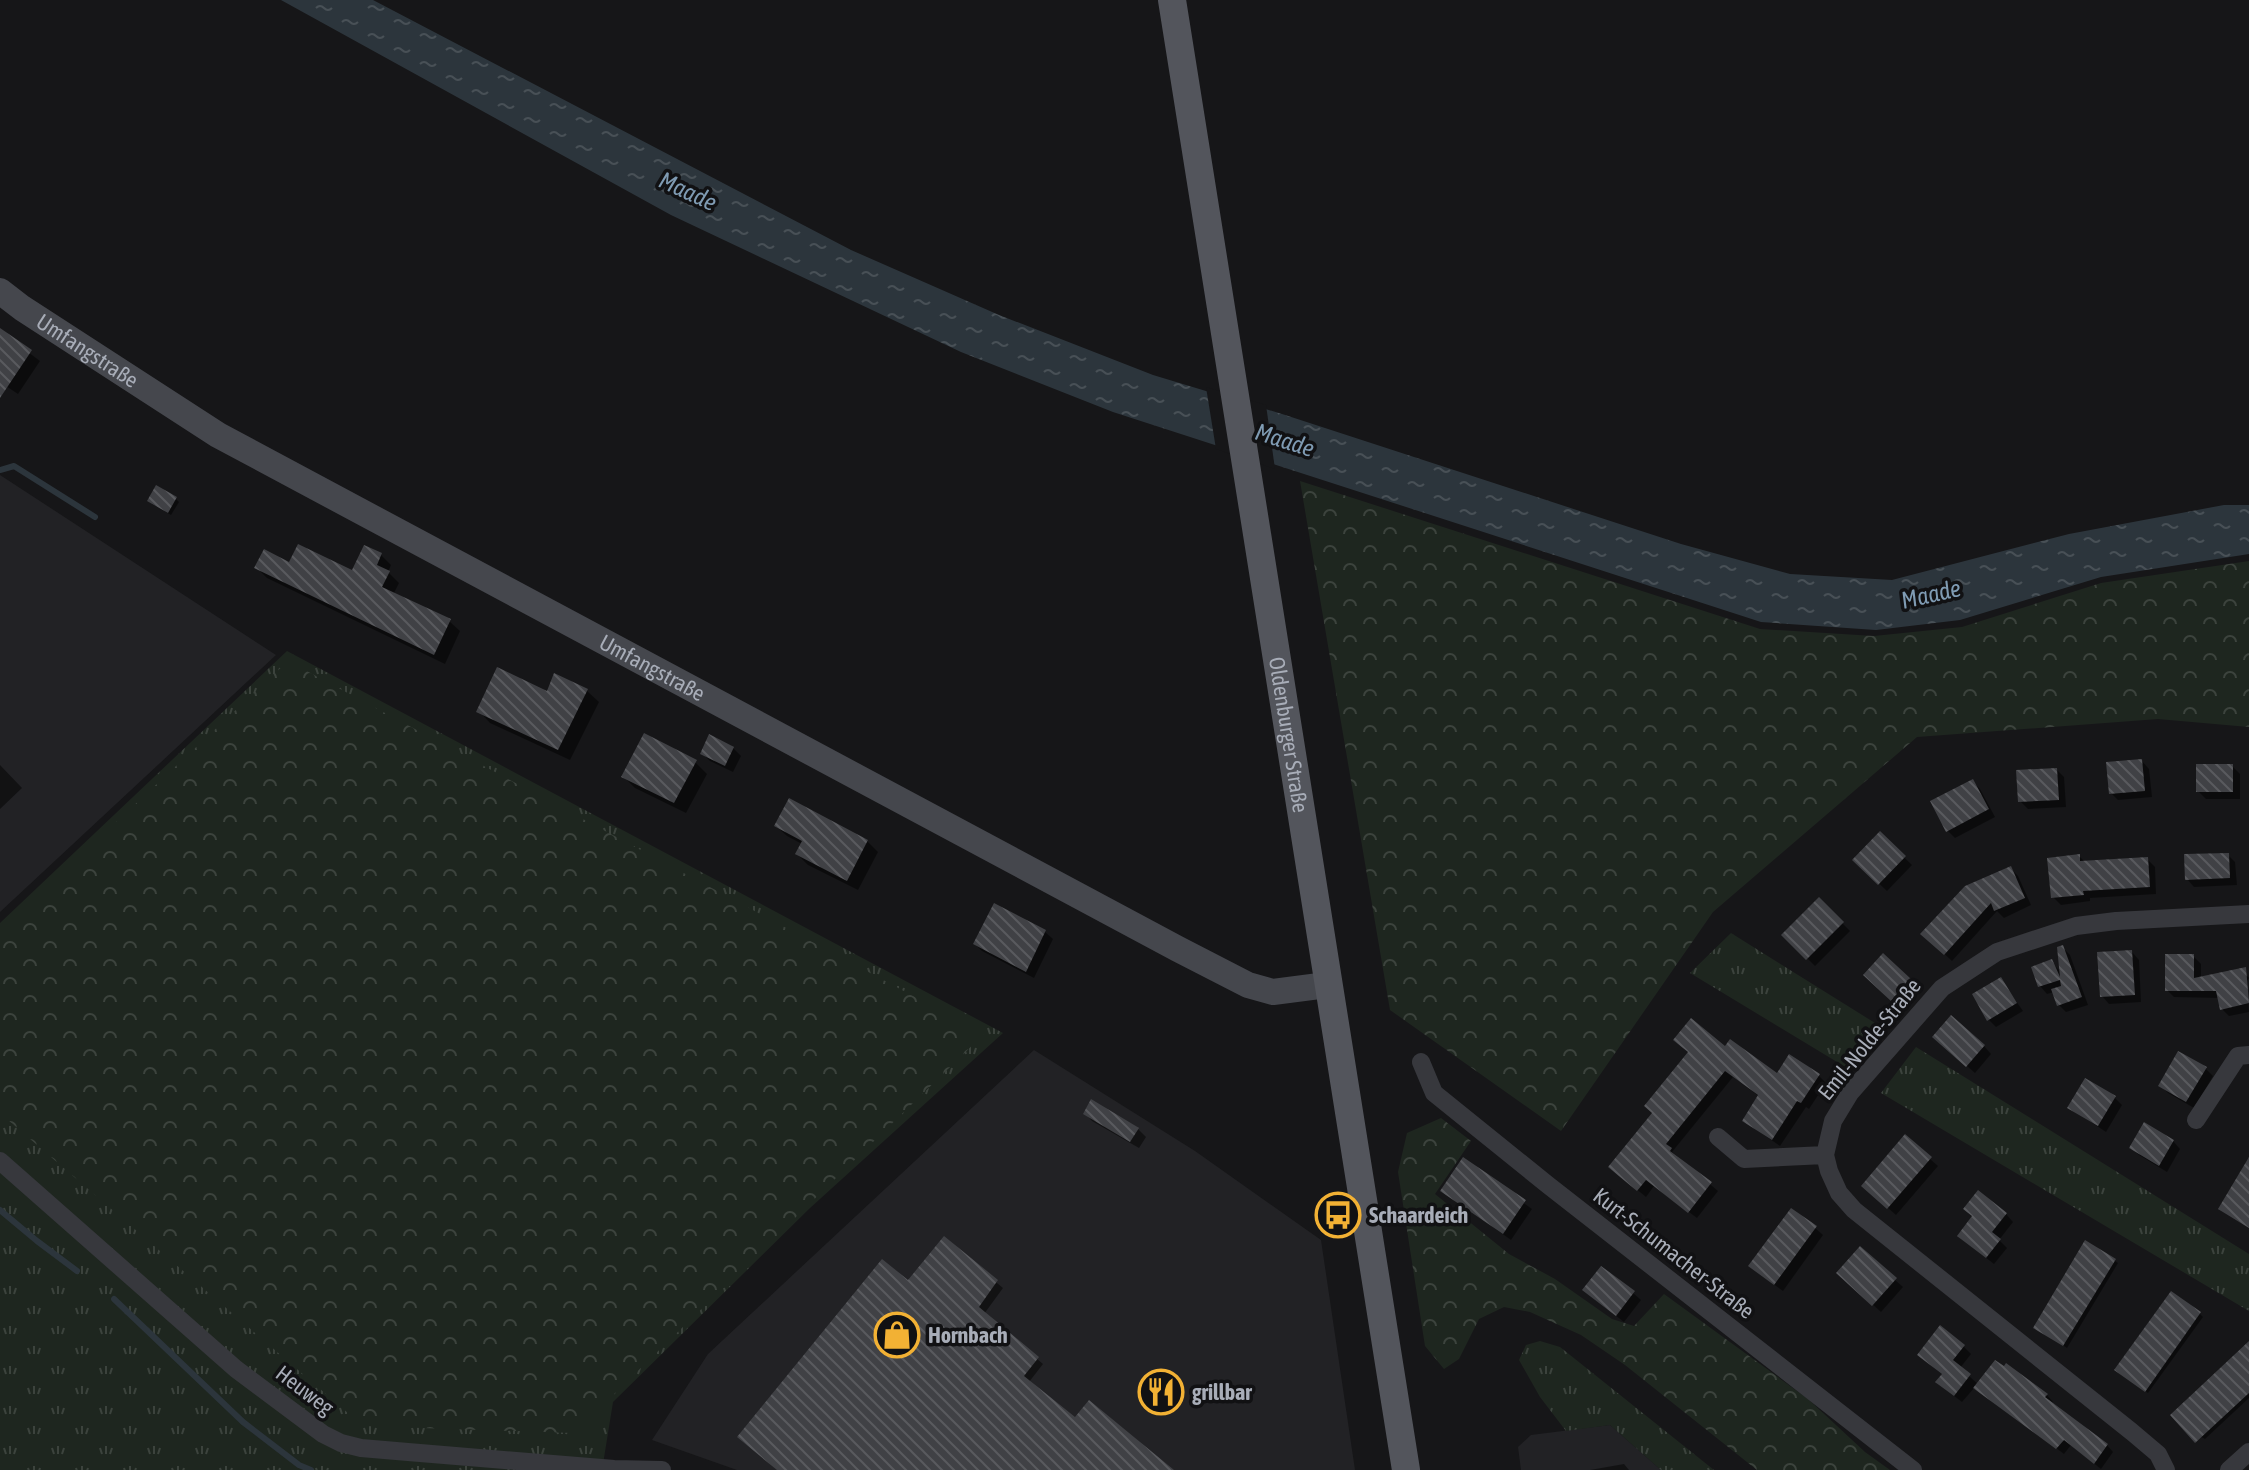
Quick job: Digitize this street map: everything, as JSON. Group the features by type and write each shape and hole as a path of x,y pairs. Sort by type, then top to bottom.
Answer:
{"main road":[{"name":"Oldenburger Straße","path":"1172,0 1406,1470"}],"street":[{"name":"Umfangstraße","path":"0,291 218,435 1248,985 1273,992 1327,985"},
{"name":"Emil-Nolde-Straße","path":"1825,1155 1833,1121 1850,1093 1880,1057 1942,988 1997,952 2076,926 2249,914"},
{"path":"2196,1120 2238,1056 2249,1055"},
{"name":"Kurt-Schumacher-Straße","path":"1421,1062 1434,1093 1913,1470"},
{"path":"1718,1137 1744,1159 1825,1155 1839,1193 1854,1210 2132,1432 2158,1454 2166,1470"},
{"name":"Heuweg","path":"0,1161 236,1369 323,1434 341,1443 408,1452 662,1470"},
{"path":"2229,1470 2249,1452"}],"shaded area":[{"path":"0,475 276,655 0,912"},
{"path":"1034,1050 1195,1151 1321,1240 1355,1470 737,1470 652,1440 708,1354"},
{"path":"1610,1425 1661,1470 1521,1470 1518,1447 1531,1435"}],"green space":[{"path":"1300,481 1760,629 1874,636 1962,627 2101,583 2249,561 2249,727 2158,719 1917,737 1713,912 1561,1131 1390,1010"},
{"path":"287,651 1003,1033 810,1208 613,1402 602,1470 0,1470 0,923"},
{"path":"288,661 984,1034 574,1433 363,1426 0,1113 0,931"},
{"path":"1731,933 1875,1023 1847,1068 1690,973"},
{"path":"1916,1047 2249,1254 2249,1311 1881,1093"},
{"path":"1441,1118 1471,1141 1435,1194 1509,1254 1555,1279 1612,1319 1634,1326 1664,1294 1808,1399 1865,1452 1890,1470 1757,1470 1625,1365 1581,1335 1530,1312 1504,1307 1479,1319 1459,1359 1444,1369 1425,1346 1398,1172 1407,1133"},
{"path":"1540,1341 1560,1347 1714,1470 1661,1470 1610,1425 1566,1431 1540,1397 1519,1360 1526,1345"}],"water":[{"name":"Maade","path":"281,0 373,0 851,250 999,315 1153,375 1681,544 1790,574 1892,580 2069,534 2224,505 2249,505 2249,554 2101,577 1960,620 1876,630 1761,622 1113,412 961,352 671,215"}],"pier":[{"path":"1206,387 1266,405 1275,469 1216,449"}],"building":[{"path":"0,328 32,350 0,398"},
{"path":"156,485 177,497 168,513 147,501"},
{"path":"298,544 352,570 364,545 382,553 377,565 390,571 382,587 451,619 434,655 254,568 264,549 289,562"},
{"path":"497,667 547,691 554,673 588,689 558,750 476,712"},
{"path":"644,733 697,760 674,803 621,777"},
{"path":"709,734 734,747 725,766 700,754"},
{"path":"2142,759 2145,791 2109,794 2106,762"},
{"path":"2196,764 2233,764 2233,792 2196,792"},
{"path":"2057,768 2059,800 2018,802 2016,770"},
{"path":"1973,779 1989,809 1946,832 1930,801"},
{"path":"789,798 868,840 847,881 795,854 802,841 774,826"},
{"path":"1880,831 1906,856 1878,885 1852,860"},
{"path":"2229,853 2230,878 2185,880 2184,854"},
{"path":"2080,854 2080,861 2148,857 2150,887 2083,891 2084,895 2051,898 2047,858"},
{"path":"2011,866 2025,898 1994,911 1991,903 1944,955 1920,934 1965,886"},
{"path":"1819,897 1844,922 1806,960 1781,935"},
{"path":"994,903 1046,930 1026,972 973,944"},
{"path":"2063,945 2082,997 2057,1006 2051,989 2061,986 2060,980 2038,987 2031,967 2052,959 2060,977 2057,947"},
{"path":"2132,950 2135,995 2100,997 2097,952"},
{"path":"1883,953 1911,979 1891,1001 1863,975"},
{"path":"2165,954 2194,954 2194,978 2246,967 2249,1003 2220,1010 2216,991 2165,991"},
{"path":"2001,977 2017,1003 1987,1021 1972,994"},
{"path":"1951,1015 1985,1045 1966,1067 1932,1037"},
{"path":"1691,1018 1725,1046 1730,1039 1777,1073 1789,1054 1820,1074 1801,1103 1797,1101 1772,1140 1742,1121 1758,1095 1725,1071 1666,1144 1672,1148 1670,1151 1712,1182 1688,1213 1646,1180 1637,1191 1608,1167 1652,1113 1644,1106 1688,1052 1673,1040"},
{"path":"2178,1051 2207,1067 2186,1102 2158,1086"},
{"path":"2085,1078 2116,1096 2098,1126 2067,1108"},
{"path":"1091,1099 1139,1128 1130,1142 1083,1114"},
{"path":"2144,1122 2174,1140 2159,1166 2129,1148"},
{"path":"1905,1134 1932,1157 1887,1209 1861,1186"},
{"path":"1463,1157 1526,1200 1503,1234 1440,1191"},
{"path":"2249,1157 2249,1228 2218,1209"},
{"path":"1978,1190 2007,1213 1992,1232 2001,1239 1986,1258 1957,1236 1972,1216 1963,1209"},
{"path":"1791,1208 1817,1226 1774,1285 1748,1266"},
{"name":"Hornbach","path":"944,1236 998,1280 979,1307 1039,1357 1024,1376 1075,1417 1089,1400 1174,1470 777,1470 737,1437 882,1259 908,1280"},
{"path":"2085,1240 2116,1259 2063,1346 2033,1328"},
{"path":"1860,1246 1897,1278 1872,1306 1836,1273"},
{"path":"1601,1266 1635,1291 1616,1316 1582,1290"},
{"path":"2171,1291 2201,1312 2145,1392 2114,1370"},
{"path":"1940,1325 1965,1345 1953,1360 1971,1374 1954,1396 1935,1382 1942,1374 1917,1355"},
{"path":"2249,1341 2249,1393 2195,1443 2170,1415"},
{"path":"1995,1360 2004,1366 2006,1363 2048,1394 2045,1397 2108,1444 2094,1464 2064,1440 2056,1449 1973,1388"}],"waterway":[{"path":"0,470 14,466 95,517"},
{"path":"0,1210 77,1271"},
{"path":"114,1299 243,1422 299,1465 311,1470"}],"place":[{"name":"Schaardeich","path":"1338,1215"},
{"name":"Hornbach","path":"897,1335"},
{"name":"grillbar","path":"1161,1392"}]}
